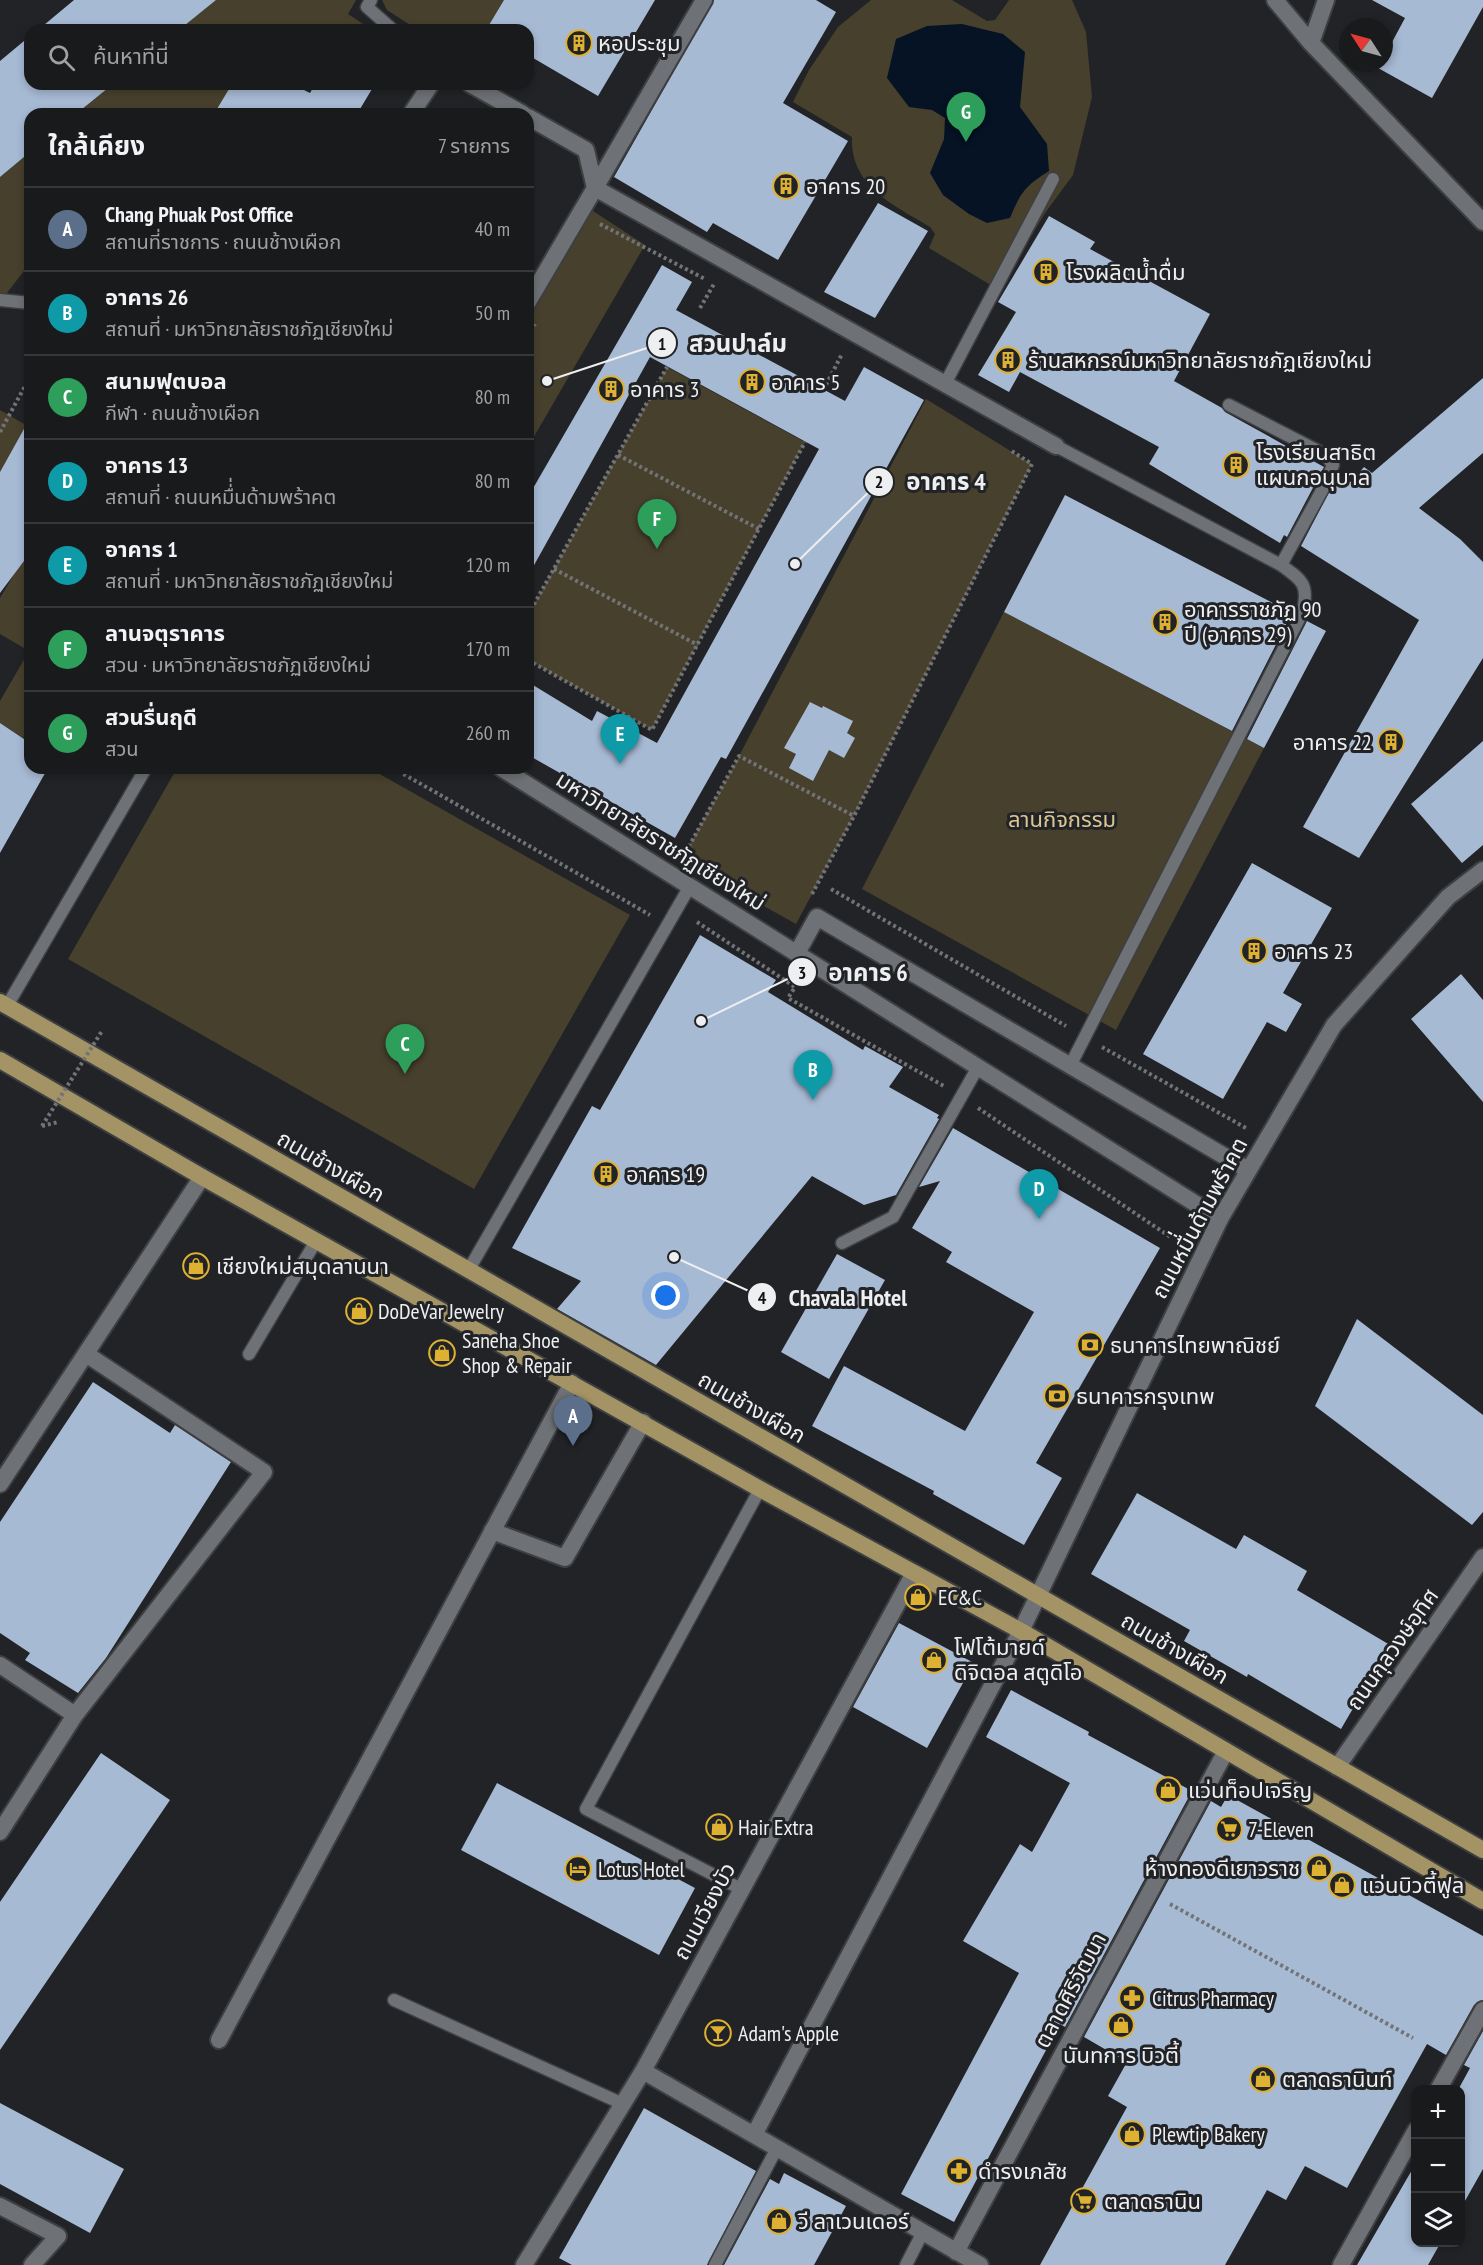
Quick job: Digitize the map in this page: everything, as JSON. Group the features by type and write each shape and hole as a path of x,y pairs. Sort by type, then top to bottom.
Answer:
{"main road":[{"name":"ถนนช้างเผือก","path":"3,1004 1483,1850"},
{"path":"0,1060 316,1241 644,1422 760,1489 1021,1631 1483,1901"}],"street":[{"path":"534,292 704,0"},
{"path":"1275,0 1311,43 1483,222"},
{"path":"1311,43 1326,0"},
{"path":"415,108 427,90"},
{"path":"481,90 512,108"},
{"path":"534,120 586,150 595,188 1056,446"},
{"name":"มหาวิทยาลัยราชภัฏเชียงใหม่","path":"511,774 1220,1219"},
{"name":"ถนนหมื่่นด้ามพร้าคต","path":"754,2135 1021,1631 1220,1219 1248,1170 1334,1025 1448,897 1483,870"},
{"path":"797,953 817,917 1071,1064 1248,1170"},
{"path":"0,1484 202,1177"},
{"path":"0,1832 75,1715 264,1472 86,1354"},
{"path":"219,2040 572,1383"},
{"path":"492,1531 565,1558 644,1422"},
{"name":"ถนนกุลวงษ์อุทิศ","path":"1337,1767 1483,1557"},
{"name":"ถนนเวียงบัว","path":"528,2264 643,2071 914,1573"},
{"path":"0,1665 75,1715"},
{"name":"ตลาดศิริวัฒนา","path":"956,2252 1226,1751"},
{"path":"1441,2085 1483,2010"},
{"path":"643,2071 980,2265"},
{"path":"1341,2265 1411,2139"},
{"path":"0,2206 58,2236 32,2265"}],"lane":[{"path":"371,0 367,7 386,24"},
{"path":"945,384 1053,178"},
{"path":"0,300 24,302"},
{"path":"1229,405 1326,455 1333,465 1326,483 1281,565"},
{"path":"1056,446 1281,565 1300,579 1307,595 1303,611 1071,1064"},
{"path":"3,1004 142,774"},
{"path":"468,1271 690,886"},
{"path":"842,1243 893,1217 978,1067"},
{"path":"249,1354 316,1241"},
{"path":"741,1889 586,1809 760,1489"},
{"path":"394,2000 623,2104"},
{"path":"715,2265 777,2148"},
{"path":"906,2265 923,2232"}],"path":[{"path":"700,308 714,284"},
{"path":"826,385 843,352"},
{"path":"534,604 667,367"},
{"path":"0,432 24,388"},
{"path":"534,663 652,730 805,442"},
{"path":"811,894 854,816 1032,464 1003,446"},
{"path":"618,455 759,529"},
{"path":"554,569 698,645"},
{"path":"681,860 739,756 854,816"},
{"path":"404,774 651,915"},
{"path":"831,889 1084,1037 1246,1128"},
{"path":"693,919 795,987 788,998 963,1097 1172,1238"},
{"path":"42,1126 102,1030"},
{"path":"1149,1892 1413,2038"}],"green space":[{"path":"216,0 356,0 348,14 363,24 186,24"},
{"path":"382,0 504,0 490,24 409,24 387,10"},
{"path":"871,0 952,0 987,21 995,20 1009,0 1072,0 1086,32 1092,97 1073,175 1045,213 999,290 929,248 935,234 930,227 889,202 867,182 858,169 853,154 852,137 793,102 809,70 838,27"},
{"path":"106,90 229,90 219,108 83,108"},
{"path":"24,157 24,271 7,293 0,293 0,177"},
{"path":"590,209 645,245 534,437 534,304"},
{"path":"667,367 805,442 652,730 534,663 534,604"},
{"path":"926,399 1032,464 854,816 796,924 681,860 739,756"},
{"path":"0,410 24,424 24,429 0,472"},
{"path":"24,557 24,648 0,634 0,598"},
{"name":"ลานกิจกรรม","path":"1004,612 1264,748 1116,1030 862,889"},
{"path":"24,660 23,738 0,723 0,701"},
{"path":"174,774 380,774 630,915 474,1189 68,959"}],"water":[{"path":"962,24 1003,34 1025,52 1020,107 1047,144 1049,171 1025,190 1010,218 987,223 969,214 943,195 930,173 944,139 945,118 932,110 909,107 887,78 896,39 927,26"}],"building":[{"path":"74,0 216,0 186,24 45,24"},
{"name":"หอประชุม","path":"504,0 655,0 598,96 534,59 534,24 490,24"},
{"path":"714,0 816,0 836,12 783,103 848,141 778,260 713,223 707,232 614,177"},
{"path":"1372,0 1483,0 1483,7 1432,98 1385,72 1393,72 1393,40 1405,18"},
{"path":"24,41 24,90 106,90 83,108 24,108 24,157 0,177 0,61"},
{"path":"228,90 304,90 310,93 312,90 371,90 361,108 218,108"},
{"path":"878,203 928,231 875,318 824,292"},
{"path":"1049,216 1095,242 1090,249 1210,314 1174,381 1324,467 1287,537 1284,535 1280,543 1149,464 1159,447 1020,372 1009,392 978,375 1016,312 998,302"},
{"path":"662,265 692,282 676,310 845,401 864,367 924,400 726,759 721,757 675,838 534,758 534,686 592,721 597,711 657,743 819,449 650,357 534,565 534,487"},
{"name":"อาคาร 22","path":"1483,378 1483,453 1419,508 1460,539 1483,562 1483,658 1359,858 1303,827 1419,620 1301,546 1338,475 1351,482 1364,467 1372,473"},
{"path":"24,429 24,561 0,593 0,472"},
{"name":"อาคารราชภัฏ 90 ปี (อาคาร 29)","path":"1065,495 1292,613 1232,731 1004,612"},
{"path":"1307,621 1326,631 1264,748 1247,739"},
{"path":"810,702 853,721 847,733 855,738 844,758 829,750 813,781 789,768 796,754 784,748"},
{"path":"0,723 24,739 24,774 45,774 0,853"},
{"path":"1483,741 1483,845 1462,863 1411,804"},
{"name":"อาคาร 23","path":"1252,863 1332,908 1283,993 1302,1004 1286,1032 1267,1022 1223,1099 1143,1054"},
{"path":"700,935 776,980 768,992 863,1050 865,1046 903,1067 889,1087 939,1115 937,1118 939,1119 896,1195 864,1205 812,1176 656,1365 557,1309 581,1281 512,1248 592,1106 600,1110"},
{"path":"1461,974 1483,1000 1483,1102 1411,1019"},
{"path":"953,1128 1160,1248 1036,1463 1062,1478 1024,1545 933,1494 934,1491 812,1426 844,1366 965,1431 1034,1312 946,1262 952,1252 912,1228 940,1181 919,1187"},
{"path":"837,1254 885,1280 829,1379 781,1352"},
{"path":"1357,1319 1483,1415 1483,1512 1472,1525 1315,1406"},
{"path":"93,1382 170,1433 175,1425 231,1462 106,1658 78,1693 25,1660 30,1653 0,1633 0,1522"},
{"path":"1137,1493 1236,1549 1244,1535 1307,1571 1297,1590 1390,1645 1341,1729 1248,1674 1247,1677 1184,1641 1190,1630 1091,1574"},
{"path":"899,1623 974,1663 927,1748 853,1707"},
{"path":"1011,1690 1192,1791 1065,2027 1060,2024 954,2222 901,2194 1019,1973 963,1941 1020,1844 1032,1852 1070,1783 986,1737"},
{"path":"101,1753 170,1800 0,2050 0,1902"},
{"name":"Lotus Hotel","path":"497,1783 695,1888 659,1955 461,1850"},
{"name":"ตลาดธานินท์","path":"1228,1795 1483,1936 1483,2000 1474,2005 1446,2055 1427,2044 1347,2188 1305,2166 1286,2200 1267,2190 1225,2265 1040,2265 1127,2107 1108,2096 1127,2062 1084,2037 1211,1801 1221,1807"},
{"path":"1483,2031 1483,2169 1465,2201 1465,2085 1461,2085 1470,2068 1464,2065"},
{"path":"0,2103 124,2169 90,2233 0,2184"},
{"path":"644,2108 756,2171 707,2265 572,2265 559,2258"},
{"path":"1411,2172 1411,2247 1438,2247 1428,2265 1357,2265"},
{"path":"784,2173 846,2206 814,2265 724,2265 770,2179 779,2184"}],"place":[{"name":"หอประชุม","path":"579,43"},
{"name":"สวนรื่นฤดี","path":"966,142"},
{"name":"อาคาร 20","path":"786,186"},
{"name":"โรงผลิตน้ำดื่ม","path":"1046,272"},
{"name":"ร้านสหกรณ์มหาวิทยาลัยราชภัฏเชียงใหม่","path":"1008,360"},
{"name":"สวนปาล์ม","path":"547,381"},
{"name":"อาคาร 5","path":"752,382"},
{"name":"อาคาร 3","path":"611,389"},
{"name":"โรงเรียนสาธิต แผนกอนุบาล","path":"1236,465"},
{"name":"ลานจตุราคาร","path":"657,549"},
{"name":"อาคาร 4","path":"795,564"},
{"name":"อาคารราชภัฏ 90 ปี (อาคาร 29)","path":"1165,622"},
{"name":"อาคาร 22","path":"1391,742"},
{"name":"อาคาร 1","path":"620,764"},
{"name":"อาคาร 23","path":"1254,951"},
{"name":"อาคาร 6","path":"701,1021"},
{"name":"สนามฟุตบอล","path":"405,1074"},
{"name":"อาคาร 26","path":"813,1100"},
{"name":"อาคาร 19","path":"606,1174"},
{"name":"อาคาร 13","path":"1039,1219"},
{"name":"Chavala Hotel","path":"674,1257"},
{"name":"เชียงใหม่สมุดลานนา","path":"196,1266"},
{"name":"DoDeVar Jewelry","path":"359,1311"},
{"name":"ธนาคารไทยพาณิชย์","path":"1090,1345"},
{"name":"Saneha Shoe Shop & Repair","path":"442,1353"},
{"name":"ธนาคารกรุงเทพ","path":"1057,1396"},
{"name":"Chang Phuak Post Office","path":"573,1446"},
{"name":"EC&C","path":"918,1597"},
{"name":"โฟโต้มายด์ ดิจิตอล สตูดิโอ","path":"934,1660"},
{"name":"แว่นท็อปเจริญ","path":"1168,1790"},
{"name":"Hair Extra","path":"719,1827"},
{"name":"7-Eleven","path":"1229,1829"},
{"name":"ห้างทองดีเยาวราช","path":"1319,1868"},
{"name":"Lotus Hotel","path":"578,1869"},
{"name":"แว่นบิวตี้ฟูล","path":"1342,1885"},
{"name":"Citrus Pharmacy","path":"1132,1998"},
{"name":"นันทการ บิวตี้","path":"1121,2025"},
{"name":"Adam's Apple","path":"718,2033"},
{"name":"ตลาดธานินท์","path":"1263,2079"},
{"name":"Plewtip Bakery","path":"1132,2134"},
{"name":"ดำรงเภสัช","path":"959,2171"},
{"name":"ตลาดธานิน","path":"1084,2201"},
{"name":"วี ลาเวนเดอร์","path":"779,2221"}]}
